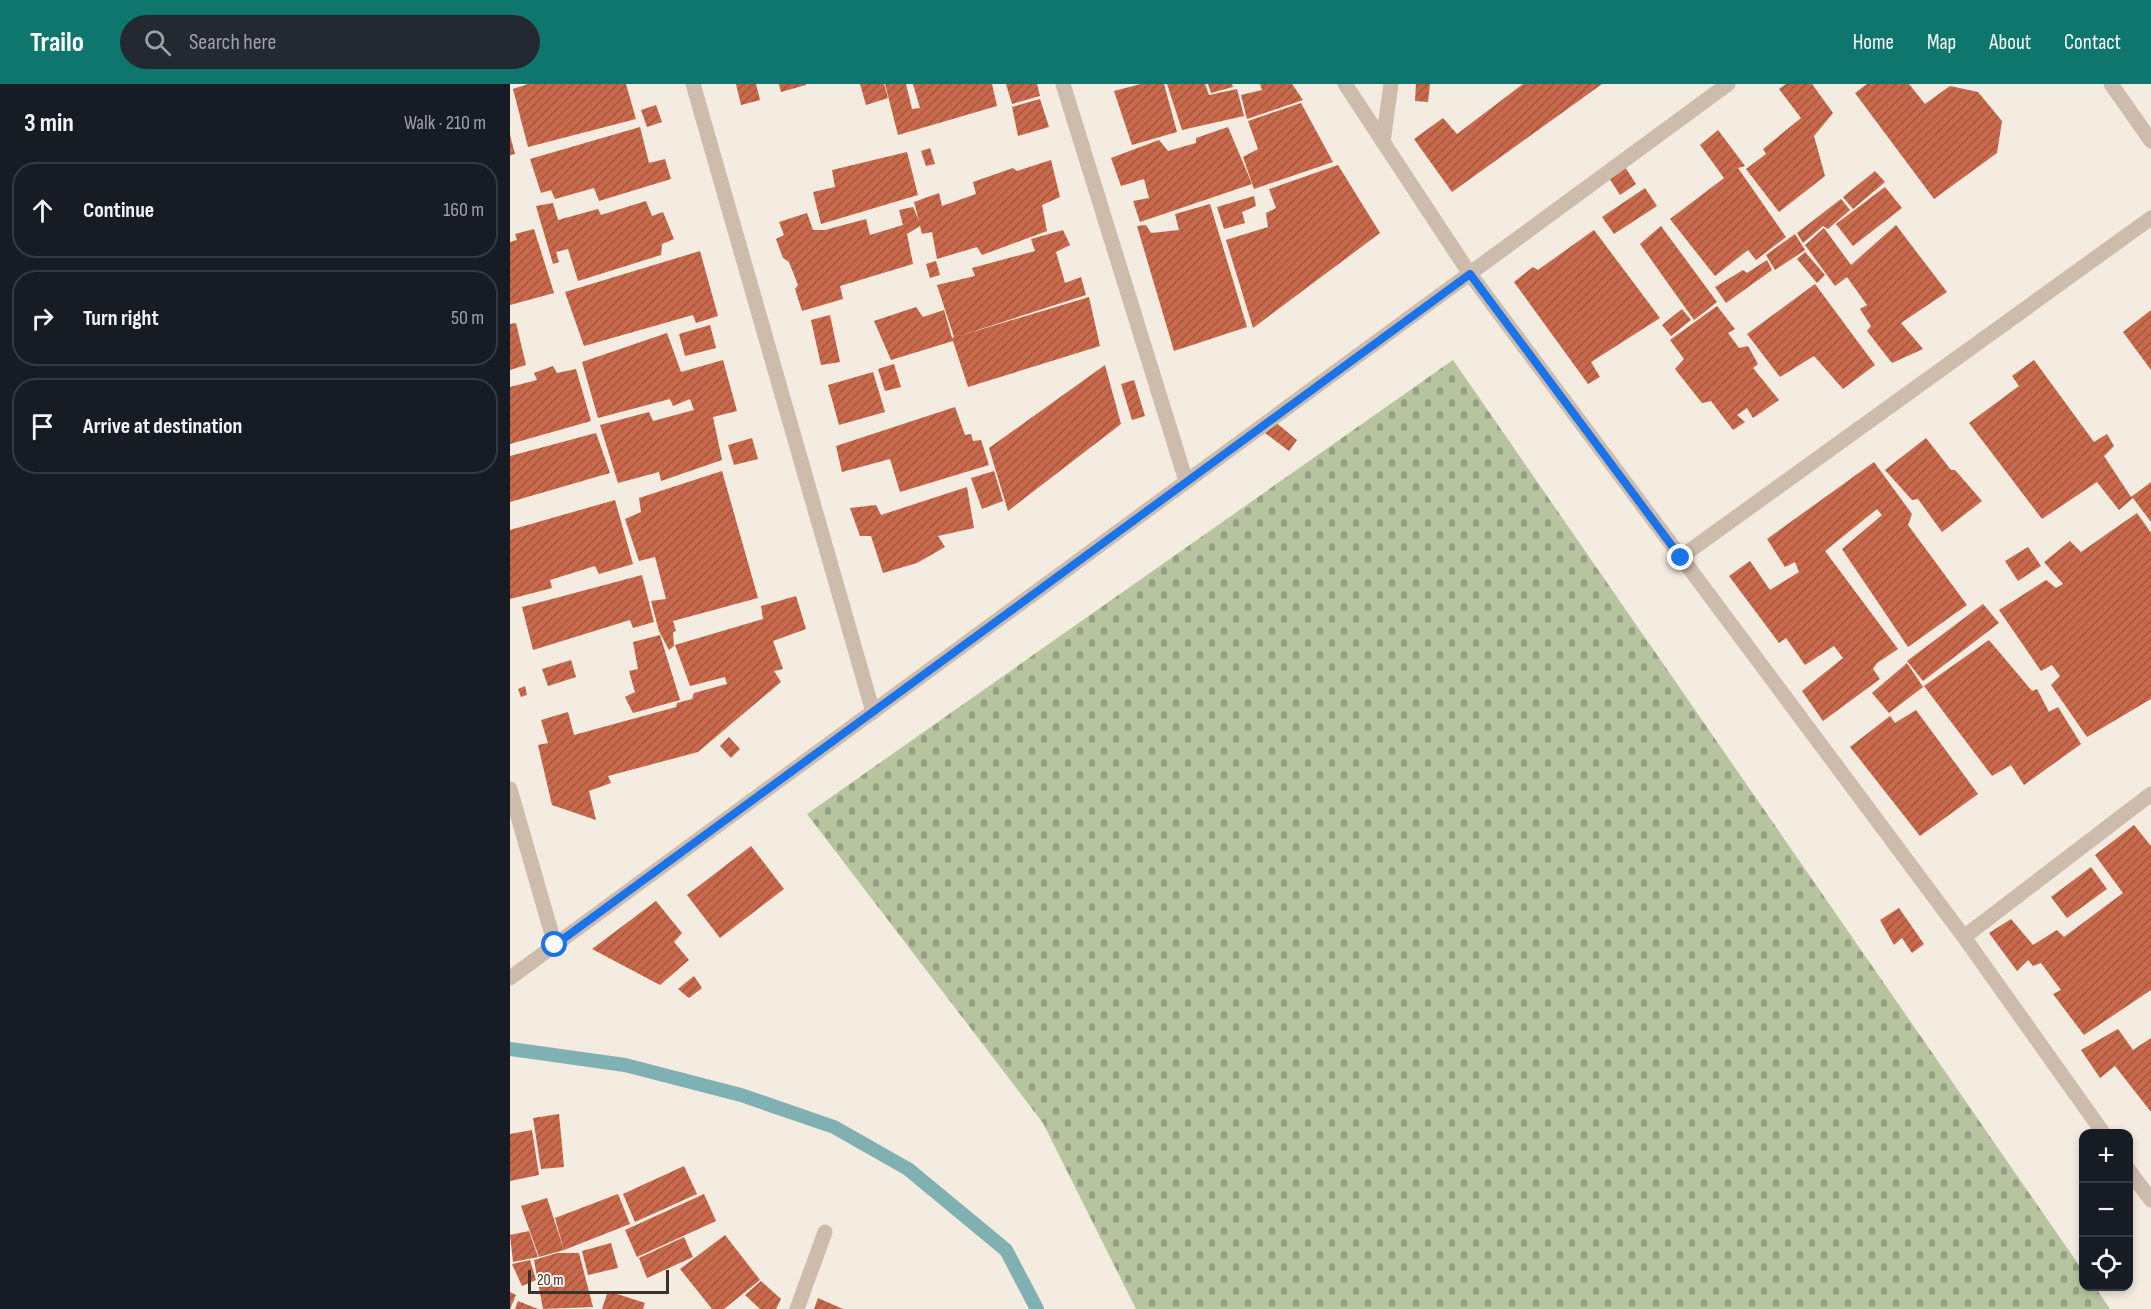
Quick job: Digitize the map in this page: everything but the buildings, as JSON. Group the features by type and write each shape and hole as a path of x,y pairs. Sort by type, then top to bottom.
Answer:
{"street":[{"path":"693,84 873,712"},
{"path":"1063,84 1186,481"},
{"path":"1345,84 1470,274 1964,937 2100,1129"},
{"path":"1383,142 1391,84"},
{"path":"510,978 1728,84"},
{"path":"2110,84 2151,141"},
{"path":"1681,558 2151,218"},
{"path":"510,789 555,945"},
{"path":"1964,937 2151,794"},
{"path":"2133,1176 2151,1200"},
{"path":"797,1309 825,1232"}],"green space":[{"path":"1453,360 2079,1265 2079,1291 2098,1291 2110,1309 1136,1309 1043,1123 807,814"}],"waterway":[{"path":"510,1049 625,1065 741,1095 834,1127 908,1169 1006,1250 1037,1309"}],"route":[{"path":"555,945 1470,274 1681,558"}]}
